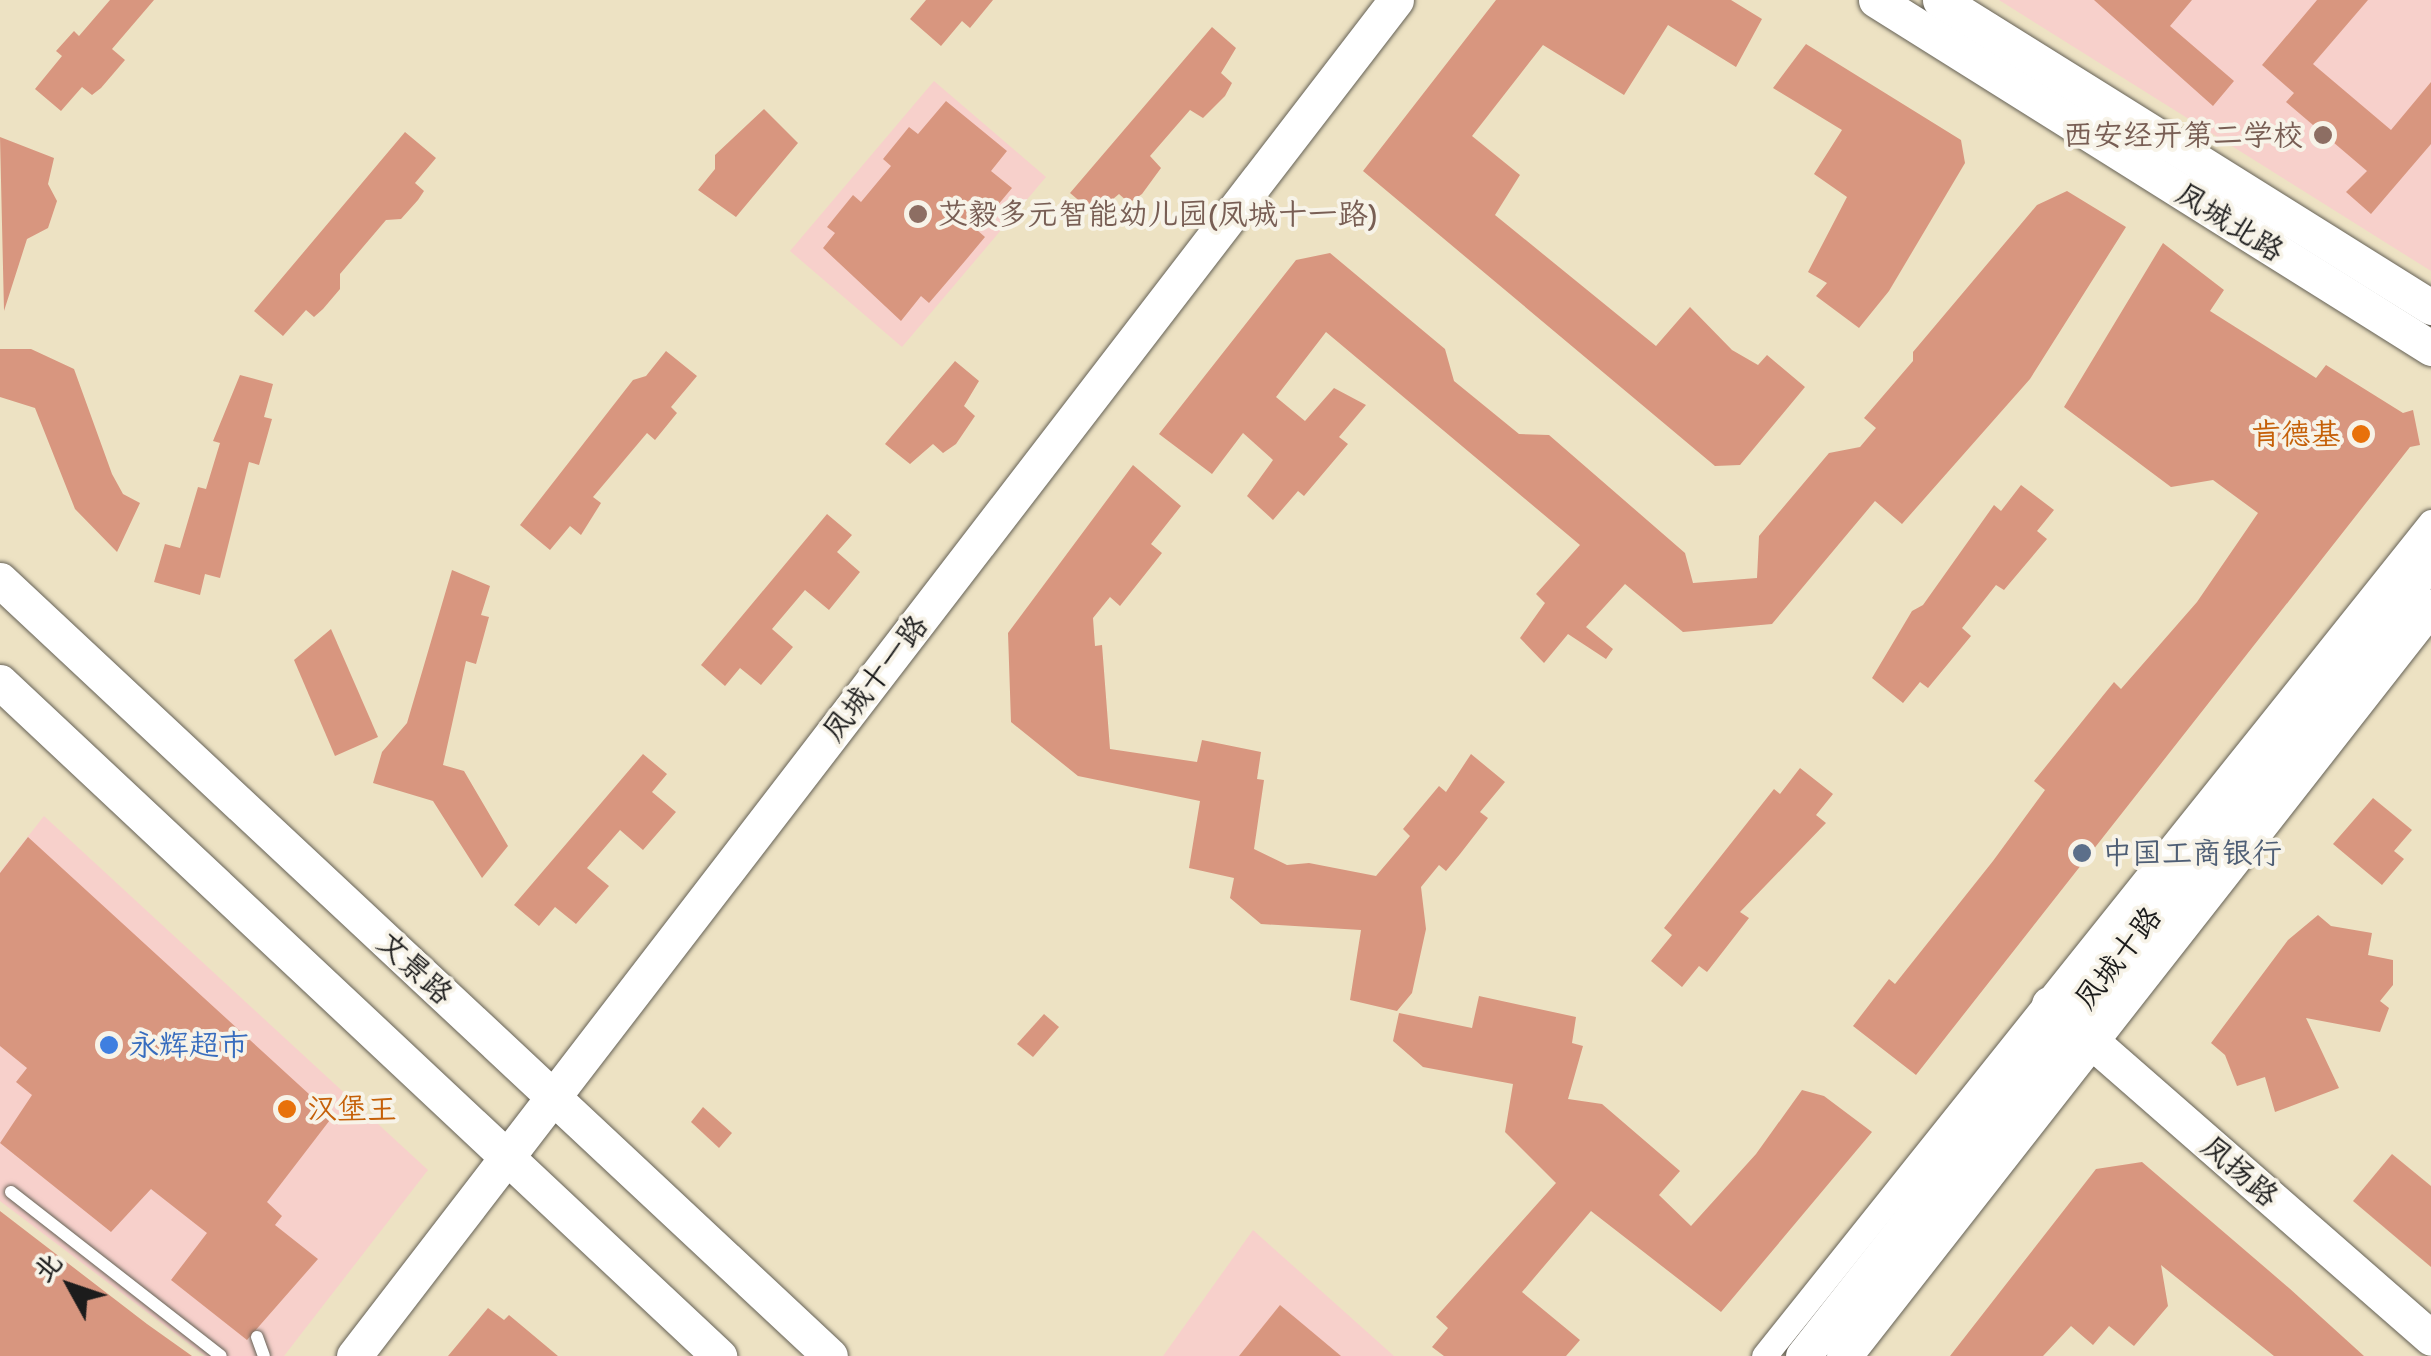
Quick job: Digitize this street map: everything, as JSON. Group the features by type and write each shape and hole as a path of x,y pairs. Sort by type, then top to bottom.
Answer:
{"main road":[{"name":"凤城十一路","path":"354,1356 1396,0"},
{"name":"凤城北路","path":"1876,0 2431,348"},
{"name":"凤城北路","path":"1940,0 2431,308"},
{"name":"凤城十路","path":"1803,1356 2431,558"},
{"name":"文景路","path":"0,580 830,1356"},
{"name":"凤城十路","path":"1844,1356 2069,1021 2431,606"},
{"path":"0,682 719,1356"},
{"name":"凤扬路","path":"2069,1021 2431,1338"}],"street":[{"path":"1764,1356 2069,1021 2431,522"}],"lane":[{"path":"10,1192 221,1356"},
{"path":"256,1337 264,1356"}],"shaded area":[{"name":"西安经开第二学校","path":"1999,0 2431,0 2431,271"},
{"name":"艾毅多元智能幼儿园(凤城十一路)","path":"934,81 1046,177 902,347 790,251"},
{"path":"44,816 428,1170 284,1356 205,1356 0,1201 0,872"},
{"path":"1253,1230 1394,1356 1163,1356"}],"building":[{"path":"110,0 154,0 112,49 125,60 101,88 92,95 82,87 61,111 35,89 62,56 56,51 74,31 79,36"},
{"path":"926,0 993,0 970,28 962,21 941,46 910,19"},
{"path":"1496,0 1731,0 1762,19 1736,67 1668,25 1624,95 1543,45 1472,136 1520,175 1495,215 1656,346 1690,307 1732,350 1758,365 1767,355 1805,387 1740,465 1715,466 1363,171"},
{"path":"2094,0 2192,0 2170,26 2234,81 2213,106"},
{"path":"2317,0 2368,0 2313,64 2391,130 2431,82 2431,144 2371,214 2346,192 2367,171 2286,102 2294,93 2262,65"},
{"path":"1212,27 1236,48 1221,73 1232,83 1225,96 1203,118 1190,110 1150,156 1161,168 1142,194 1129,203 1119,194 1095,214 1070,193"},
{"path":"1806,44 1961,140 1965,163 1889,291 1859,328 1816,296 1827,283 1808,272 1847,197 1814,174 1842,130 1773,88"},
{"name":"艾毅多元智能幼儿园(凤城十一路)","path":"946,101 1007,151 991,171 1012,188 977,230 985,237 965,261 929,303 921,296 901,321 823,248 835,233 827,227 853,195 861,202 891,166 883,159 909,127 918,134"},
{"path":"764,109 798,143 736,217 698,190 715,169 715,155"},
{"path":"405,132 436,158 415,183 424,191 401,219 386,220 340,274 340,289 323,309 314,317 306,310 283,336 254,311"},
{"path":"0,137 54,158 48,184 57,201 48,228 27,239 4,311"},
{"path":"2067,191 2126,227 2030,379 1902,524 1875,501 1772,624 1683,632 1625,584 1586,627 1613,649 1606,659 1568,634 1544,663 1520,638 1545,603 1536,594 1580,545 1326,332 1276,397 1305,421 1334,388 1366,405 1339,437 1348,444 1304,496 1298,491 1273,520 1247,496 1273,460 1243,433 1212,474 1159,434 1296,260 1330,253 1445,349 1454,381 1519,434 1549,435 1685,553 1693,583 1757,578 1759,536 1829,453 1860,447 1876,428 1864,418 1913,361 1913,352 2037,205"},
{"path":"2163,243 2224,290 2210,311 2316,378 2326,365 2403,413 2413,410 2420,445 2410,447 1916,1075 1853,1026 1889,979 1895,984 1993,861 2045,790 2034,781 2114,682 2121,689 2197,602 2258,513 2213,480 2171,487 2064,407"},
{"path":"0,349 31,349 74,369 112,474 123,494 140,503 117,552 75,509 35,408 0,397"},
{"path":"666,351 697,376 671,407 677,413 655,440 647,433 593,497 601,503 581,535 570,526 550,550 520,525 633,380 646,376"},
{"path":"955,361 979,381 964,406 975,416 956,444 943,453 933,444 910,464 885,444"},
{"path":"240,375 273,384 264,417 272,419 259,465 249,462 220,578 205,574 200,595 154,582 165,544 180,548 198,487 206,489 220,443 213,441"},
{"path":"1133,465 1181,506 1151,544 1162,553 1120,606 1110,597 1093,618 1095,646 1102,645 1110,749 1197,762 1202,740 1261,752 1257,779 1264,780 1254,849 1287,865 1309,863 1376,876 1410,836 1403,829 1439,786 1446,792 1471,754 1505,782 1480,812 1488,818 1460,854 1446,871 1439,865 1421,887 1426,929 1412,993 1397,1011 1350,1000 1361,930 1261,924 1230,898 1234,878 1189,868 1200,801 1078,776 1011,722 1008,633"},
{"path":"2021,485 2054,510 2037,531 2047,539 2004,590 1996,585 1962,628 1971,636 1928,688 1920,682 1903,703 1872,678 1912,611 1923,605 1994,505 2001,511"},
{"path":"827,514 852,535 837,552 860,572 829,610 805,590 772,629 793,647 761,685 740,668 725,686 701,665"},
{"path":"452,570 490,586 481,615 489,617 476,664 466,661 443,765 464,771 508,846 482,878 433,801 373,783 382,752 407,723"},
{"path":"331,629 378,737 335,756 294,660"},
{"path":"643,754 667,774 652,792 676,812 643,850 620,830 587,868 609,886 576,924 555,907 539,926 514,905"},
{"path":"1800,768 1833,794 1816,815 1826,823 1740,912 1749,918 1707,972 1699,966 1682,987 1651,961 1672,935 1664,928 1774,789 1780,794"},
{"path":"2373,798 2412,830 2394,851 2404,859 2382,885 2333,844"},
{"path":"28,837 333,1116 267,1202 282,1216 275,1225 318,1259 247,1340 171,1280 207,1233 151,1189 111,1232 0,1143 32,1095 16,1082 27,1068 0,1046 0,873"},
{"path":"2318,915 2331,926 2372,933 2368,955 2393,960 2393,985 2380,1001 2389,1008 2380,1032 2306,1018 2339,1088 2275,1112 2265,1077 2237,1086 2225,1055 2211,1043 2288,940"},
{"path":"1479,996 1576,1017 1572,1043 1583,1046 1568,1099 1602,1104 1680,1171 1659,1195 1691,1226 1756,1154 1802,1090 1824,1096 1872,1132 1721,1312 1591,1211 1522,1292 1580,1340 1566,1356 1444,1356 1432,1347 1448,1328 1436,1317 1556,1183 1505,1132 1513,1084 1423,1067 1393,1041 1399,1013 1472,1028"},
{"path":"1044,1014 1059,1027 1033,1057 1017,1044"},
{"path":"703,1107 732,1133 719,1148 691,1122"},
{"path":"2392,1154 2431,1186 2431,1267 2353,1201"},
{"path":"2142,1162 2364,1356 2274,1356 2161,1265 2168,1306 2134,1346 2109,1326 2093,1345 2071,1326 2043,1356 1950,1356 2096,1169"},
{"path":"0,1211 147,1324 192,1356 0,1356"},
{"path":"1280,1305 1341,1356 1239,1356"},
{"path":"488,1308 504,1320 509,1315 558,1356 448,1356"}],"place":[{"name":"西安经开第二学校","path":"2323,135"},
{"name":"艾毅多元智能幼儿园(凤城十一路)","path":"918,214"},
{"name":"肯德基","path":"2361,434"},
{"name":"中国工商银行","path":"2082,853"},
{"name":"永辉超市","path":"109,1045"},
{"name":"汉堡王","path":"287,1109"}]}
